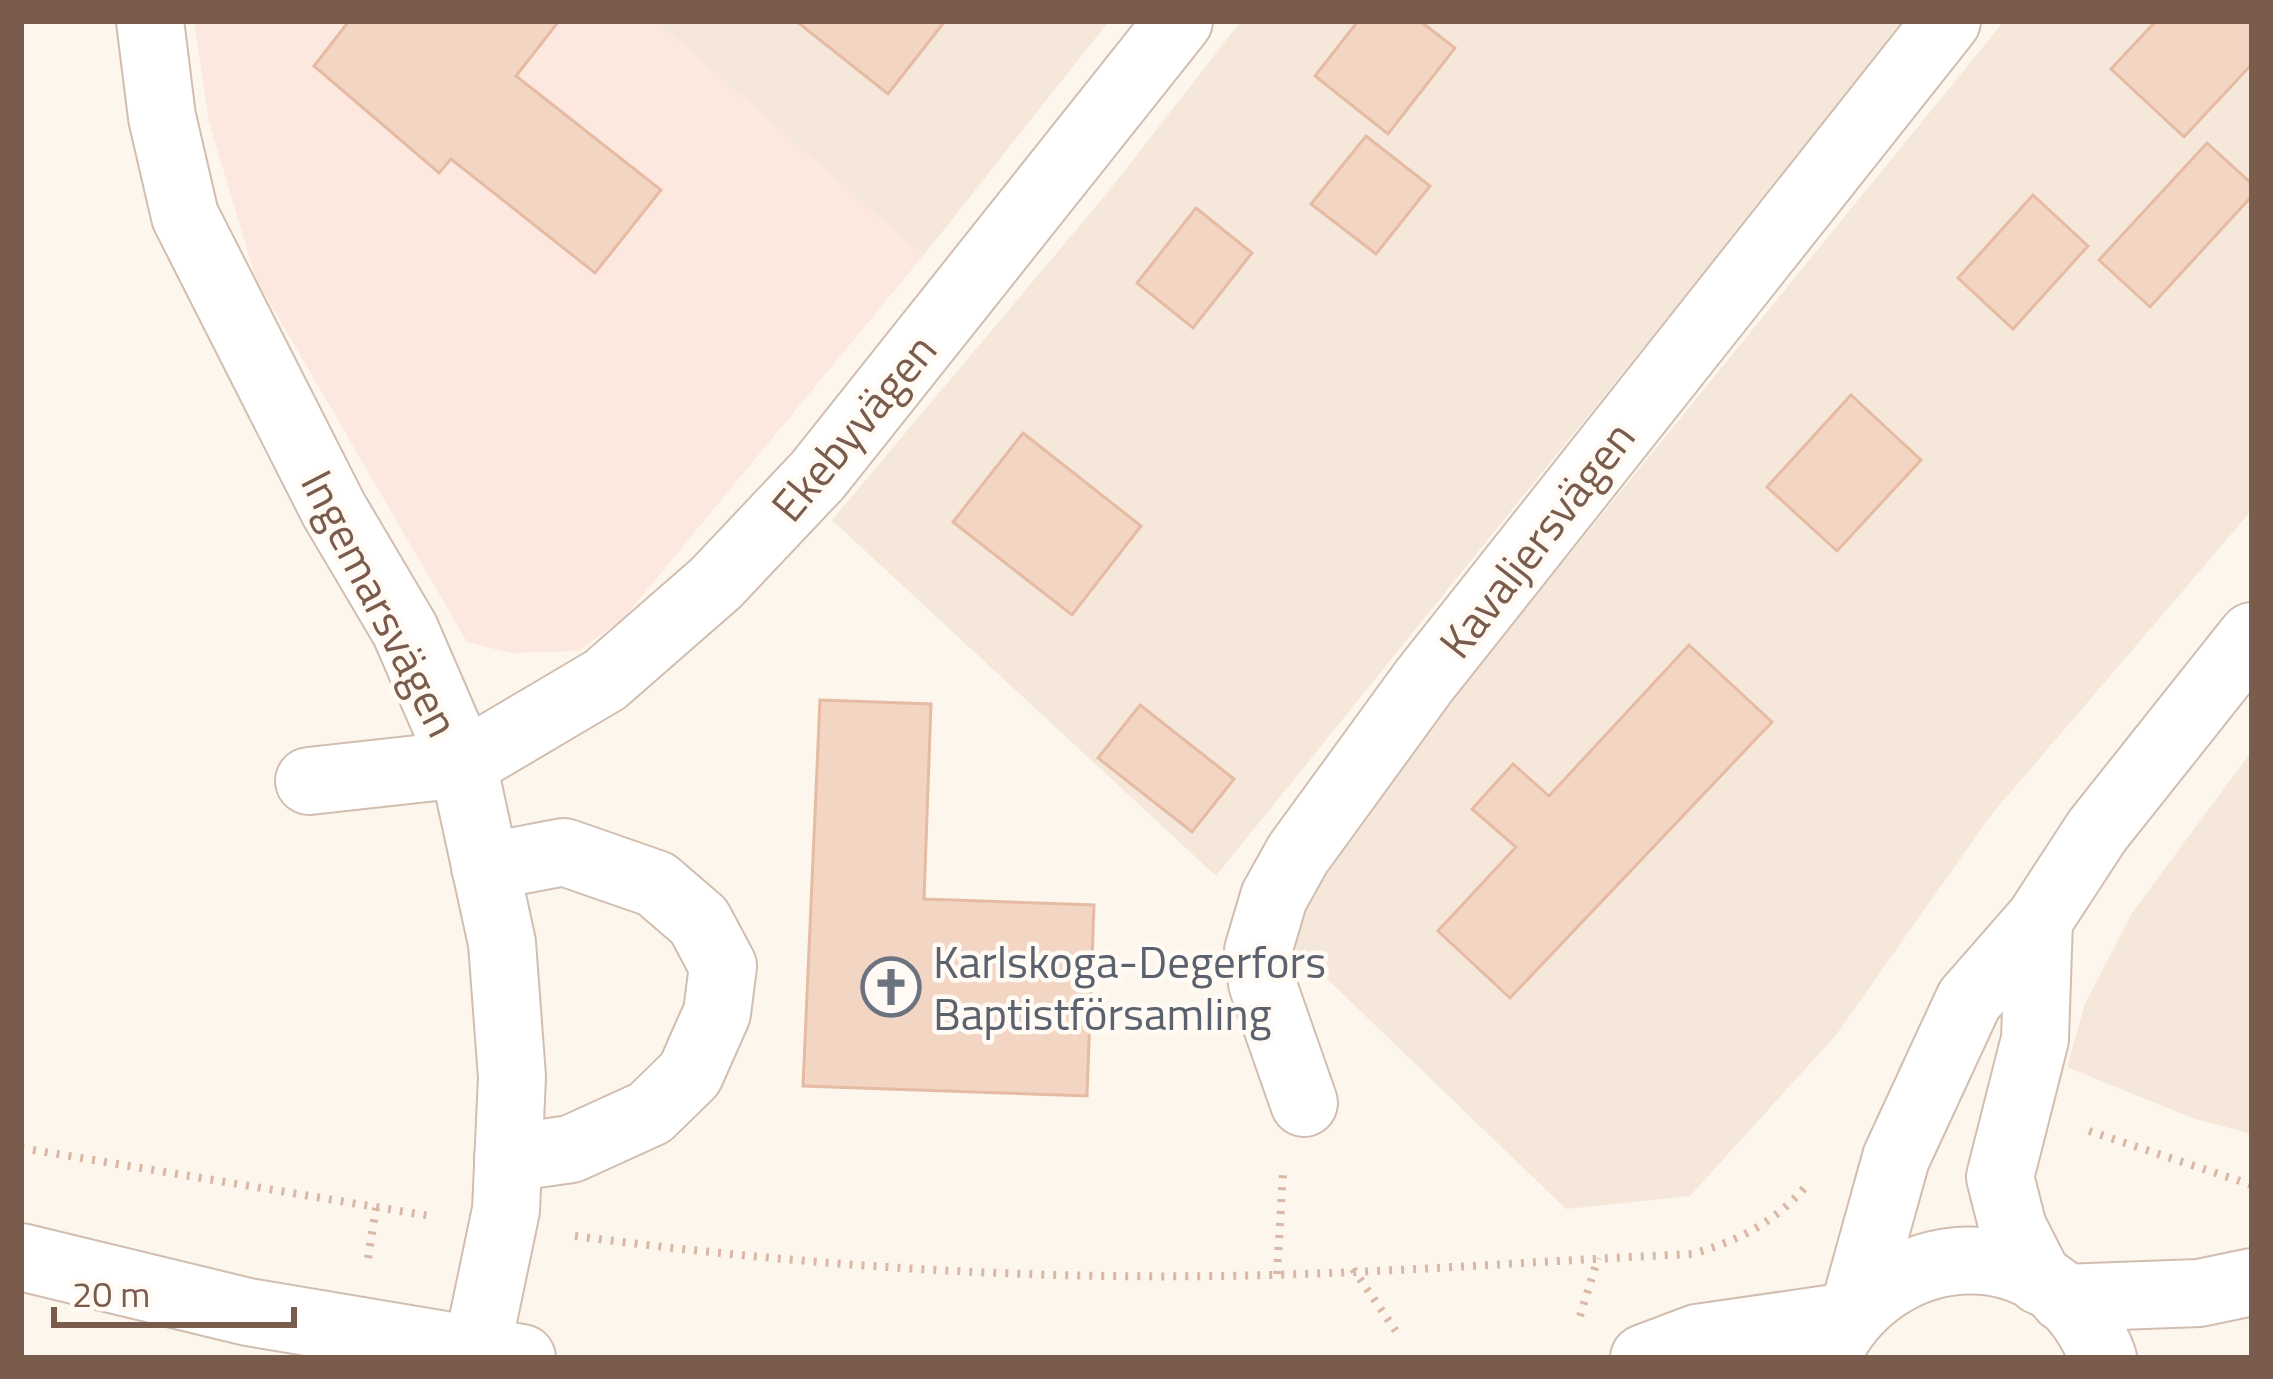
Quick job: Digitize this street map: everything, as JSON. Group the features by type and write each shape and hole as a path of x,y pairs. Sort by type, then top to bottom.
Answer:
{"street":[{"name":"Ingemarsvägen","path":"150,21 162,117 185,216 334,509 405,630 463,764 502,943 512,1076 491,1356"},
{"name":"Ekebyvägen","path":"463,764 605,680 716,583 818,475 1179,21"},
{"name":"Kavaljersvägen","path":"1304,1103 1262,983 1258,950 1274,897 1298,854 1424,681 1947,21"},
{"path":"1843,1328 1896,1158 1920,1097 1969,1000 2038,920 2097,831 2252,636"},
{"path":"309,781 463,764"},
{"path":"485,867 563,852 656,884 699,921 723,966 717,1012 690,1075 650,1113 571,1149 508,1158"},
{"path":"2038,920 2035,1039 2000,1178 2014,1228 2104,1358"},
{"path":"21,1257 248,1312 491,1356"},
{"path":"1644,1358 1697,1338 1843,1328 1900,1274 1928,1264 1986,1261 2052,1289 2199,1292 2252,1282"}],"path":[{"path":"1277,1274 1282,1176 1304,1103"},
{"path":"2077,1126 2252,1184"},
{"path":"21,1148 501,1226 698,1252 999,1273 1277,1274 1692,1254 1739,1240 1783,1214 1817,1168"},
{"path":"1580,1318 1598,1258"},
{"path":"1353,1269 1396,1331"}],"shaded area":[{"path":"194,21 656,21 923,256 622,620 578,651 510,653 467,642 256,279 209,122"},
{"path":"656,21 1109,21 923,256"},
{"path":"1241,21 1907,21 1216,876 832,520 1108,192"},
{"path":"2004,21 2252,21 2252,510 1991,815 1836,1035 1690,1196 1566,1209 1269,923"},
{"path":"2252,751 2252,1134 2192,1118 2067,1067 2085,1004 2132,913"}],"building":[{"path":"349,21 559,21 516,76 661,190 595,273 451,159 439,173 314,66"},
{"path":"796,21 945,21 888,94"},
{"path":"1358,21 1420,21 1455,48 1388,134 1315,76"},
{"path":"2156,21 2252,21 2252,64 2184,137 2111,69"},
{"path":"1366,136 1430,186 1376,254 1311,204"},
{"path":"2207,143 2252,184 2252,196 2150,307 2099,260"},
{"path":"2033,195 2088,246 2013,329 1958,278"},
{"path":"1196,208 1252,253 1193,328 1137,283"},
{"path":"1851,395 1921,460 1837,551 1767,487"},
{"path":"1023,433 1141,526 1072,615 953,522"},
{"path":"1689,645 1772,722 1510,998 1438,931 1516,847 1472,809 1513,764 1549,796"},
{"path":"820,700 931,704 924,899 1094,905 1087,1096 803,1086"},
{"path":"1140,705 1234,779 1192,832 1098,758"}],"place":[{"name":"Karlskoga-Degerfors Baptistförsamling","path":"891,987"}]}
